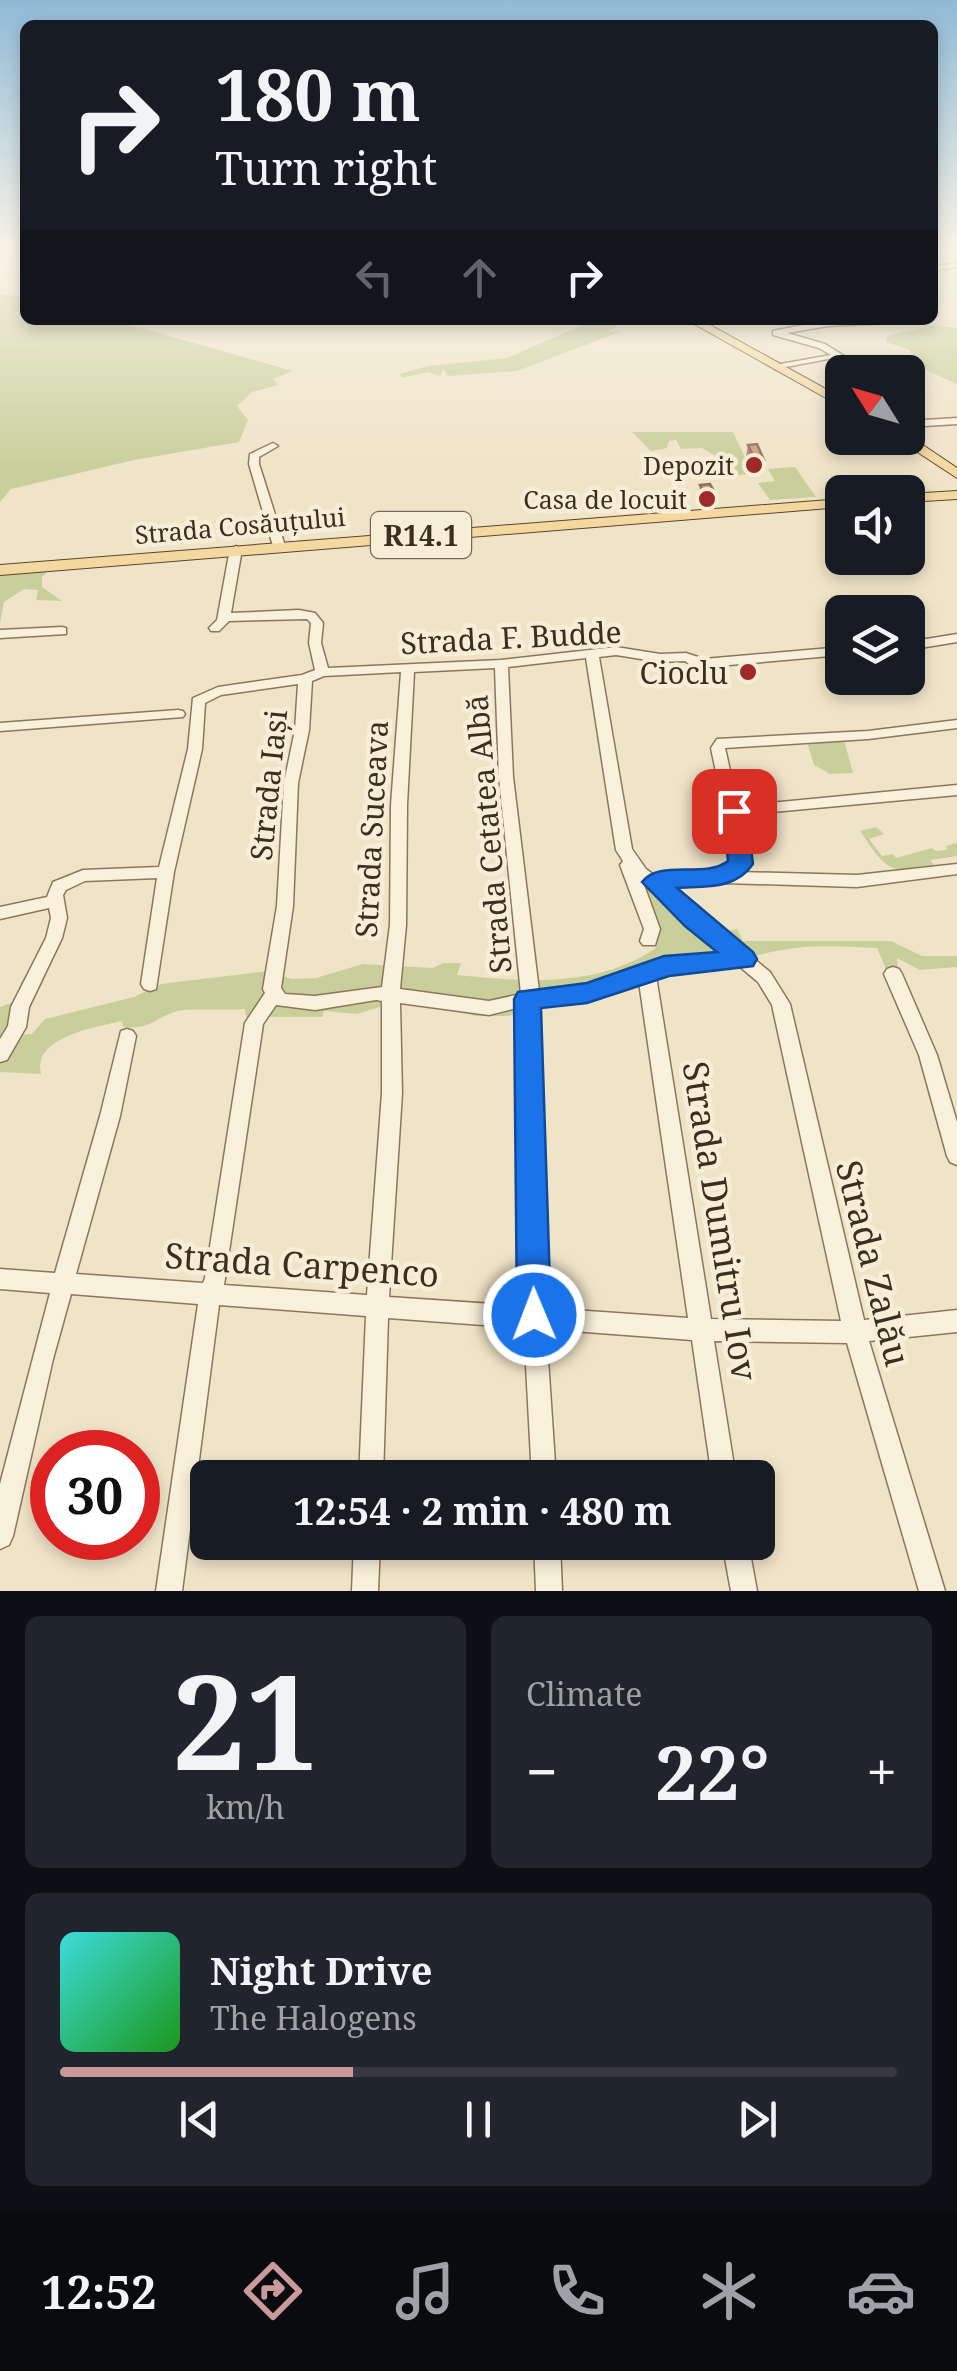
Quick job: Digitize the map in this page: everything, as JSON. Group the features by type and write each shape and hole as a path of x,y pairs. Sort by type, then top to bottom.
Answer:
{"main road":[{"path":"703,325 825,393"},
{"path":"925,452 957,474"},
{"path":"926,496 944,481 944,471 935,459"},
{"path":"926,496 957,495"},
{"name":"Strada Cosăuțului","path":"0,570 825,504"}],"street":[{"path":"778,367 840,356 822,346 776,333 822,325"},
{"path":"925,423 957,422"},
{"path":"273,446 254,456 254,464 278,546"},
{"path":"236,550 219,623 311,616 317,624 315,643 322,672"},
{"path":"0,634 62,632"},
{"path":"925,643 957,638"},
{"name":"Strada F. Budde","path":"322,672 501,664 626,650 648,657 686,657 702,663"},
{"name":"Strada F. Budde","path":"652,668 825,652"},
{"path":"592,655 627,856 652,929 649,940"},
{"name":"Strada Cetatea Albă","path":"501,664 506,777 528,999 534,1315 543,1460"},
{"name":"Strada Suceava","path":"372,1460 392,1093 390,994 398,925 399,805 408,668"},
{"name":"Strada Iași","path":"169,1591 210,1293 216,1278 254,1023 277,997 286,906 291,783 302,730 305,679 322,672"},
{"path":"150,984 166,872 195,749 198,701 218,691 305,679"},
{"path":"0,728 178,714"},
{"path":"747,870 718,748 722,742 868,735 957,724"},
{"path":"734,811 957,790"},
{"name":"Strada Zalău","path":"627,856 640,873 744,959 774,988 781,1004 855,1332 932,1591"},
{"path":"654,882 725,876 747,870 857,882 957,869"},
{"path":"0,1055 17,1027 20,1007 54,938 60,918 56,901 59,886 70,879 166,872"},
{"path":"0,913 56,901"},
{"path":"277,997 315,1003 362,993 390,994 470,1008 499,1007 528,999 587,993 647,976 664,966 744,959"},
{"path":"892,974 928,1055 957,1156"},
{"name":"Strada Dumitru Iov","path":"647,976 721,1460"},
{"path":"0,1536 110,1116 126,1036"},
{"name":"Strada Carpenco","path":"0,1279 701,1330 855,1332 957,1321"},
{"path":"365,1591 367,1560"},
{"path":"548,1560 549,1591"},
{"path":"738,1560 744,1591"}],"green space":[{"path":"0,321 20,321 20,325 130,325 293,371 273,379 278,385 252,392 237,406 248,420 239,442 134,460 11,489 0,502"},
{"path":"583,325 615,325 608,332 622,331 517,371 448,376 443,369 440,376 428,372 402,378 400,374 428,366 507,358"},
{"path":"935,325 957,328 957,384 925,370 925,355 912,355 910,350 886,342 887,336"},
{"path":"632,432 733,432 753,474 720,476 716,456 702,448 681,449 676,440 669,441 667,448 651,451"},
{"path":"795,467 816,497 770,500 758,483 775,481 768,469"},
{"path":"48,571 42,577 42,587 62,601 36,600 38,590 24,589 4,602 0,624 0,574"},
{"path":"844,740 853,773 830,774 814,765 807,742"},
{"path":"876,827 884,834 869,839 882,856 893,854 896,858 932,848 947,850 946,846 957,843 957,856 931,860 935,868 898,869 883,862 860,831"},
{"path":"621,864 669,875 677,893 697,914 721,932 737,929 743,941 891,941 922,956 957,956 957,967 920,970 897,958 898,970 886,969 877,948 806,947 770,952 688,975 686,970 655,981 538,1002 509,1016 476,1016 402,1000 357,1014 324,1011 322,1017 246,1017 245,1009 183,1010 141,1027 123,1027 122,1021 68,1036 46,1051 41,1074 0,1072 0,1007 11,1003 18,1035 32,1034 45,1019 134,997 161,984 269,971 291,979 316,978 363,964 433,968 443,963 461,963 457,975 534,980 610,970 656,948"}],"building":[{"path":"757,444 764,460 755,460 748,445"},
{"path":"710,484 715,493 705,494 700,485"}],"place":[{"name":"Depozit","path":"754,465"},
{"name":"Casa de locuit","path":"707,499"},
{"name":"Cioclu","path":"748,672"}],"route":[{"path":"534,1315 528,999 587,993 647,976 664,966 744,959 654,882 725,876 740,864 741,841 734,811"}]}
